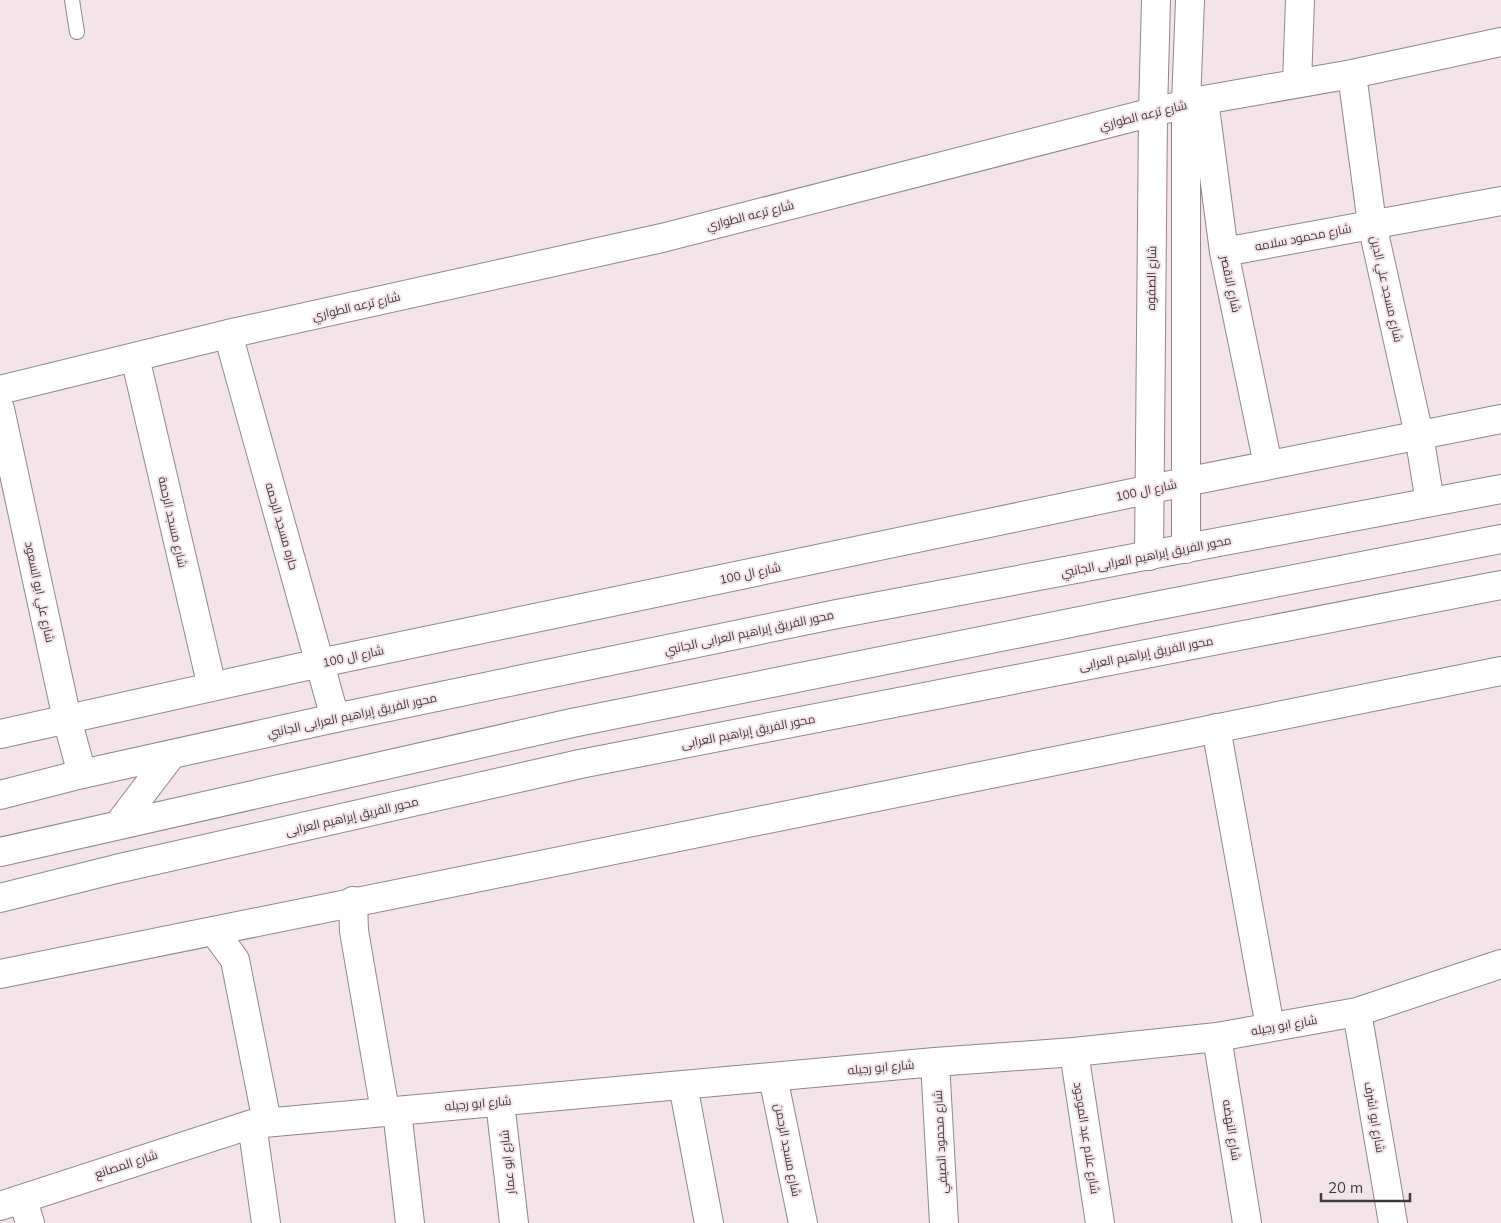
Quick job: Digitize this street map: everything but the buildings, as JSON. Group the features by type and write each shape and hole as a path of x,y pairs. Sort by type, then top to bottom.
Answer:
{"street":[{"name":"شارع الصفوه","path":"1148,556 1156,0"},
{"path":"1186,549 1185,482 1195,102 1190,0"},
{"path":"1297,84 1300,0"},
{"name":"شارع ترعه الطواري","path":"0,390 228,334 662,238 1195,102 1352,74 1501,42"},
{"name":"شارع مسجد علي الدين","path":"1352,74 1372,224 1419,435 1430,502"},
{"name":"شارع الاقصر","path":"1195,102 1268,465"},
{"name":"شارع محمود سلامه","path":"1224,252 1501,201"},
{"name":"حاره مسجد الرحمه","path":"228,334 335,718"},
{"name":"شارع مسجد الرحمة","path":"134,357 212,687"},
{"name":"شارع علي ابو السعود","path":"0,409 67,719 82,774"},
{"name":"شارع ال 100","path":"0,734 320,663 1185,482 1501,419"},
{"name":"محور الفريق إبراهيم العرابى الجانبي","path":"0,795 82,774 335,718 837,614 1501,488"},
{"path":"0,852 592,719 1145,608 1501,540"},
{"name":"محور الفريق إبراهيم العرابى","path":"0,898 135,865 580,764 1501,585"},
{"path":"0,974 1501,671"},
{"path":"1216,728 1270,1027"},
{"path":"118,825 172,754"},
{"path":"353,902 354,931 391,1111 410,1223"},
{"path":"214,931 235,960 260,1123 266,1223"},
{"name":"شارع ابو رجيله","path":"260,1123 936,1062 1074,1052 1217,1037 1357,1012 1501,964"},
{"name":"شارع ابو اشرف","path":"1357,1012 1393,1223"},
{"name":"شارع النهضه","path":"1217,1037 1248,1223"},
{"name":"شارع علام عبد الموجود","path":"1074,1052 1100,1223"},
{"name":"شارع محمود الصيفي","path":"936,1062 944,1223"},
{"name":"شارع مسجد الرحمن","path":"773,1077 803,1223"},
{"path":"683,1085 709,1223"},
{"name":"شارع ابو عمار","path":"500,1102 514,1223"},
{"name":"شارع المصانع","path":"18,1209 98,1173 260,1123"}],"lane":[{"path":"72,0 77,32"}]}
